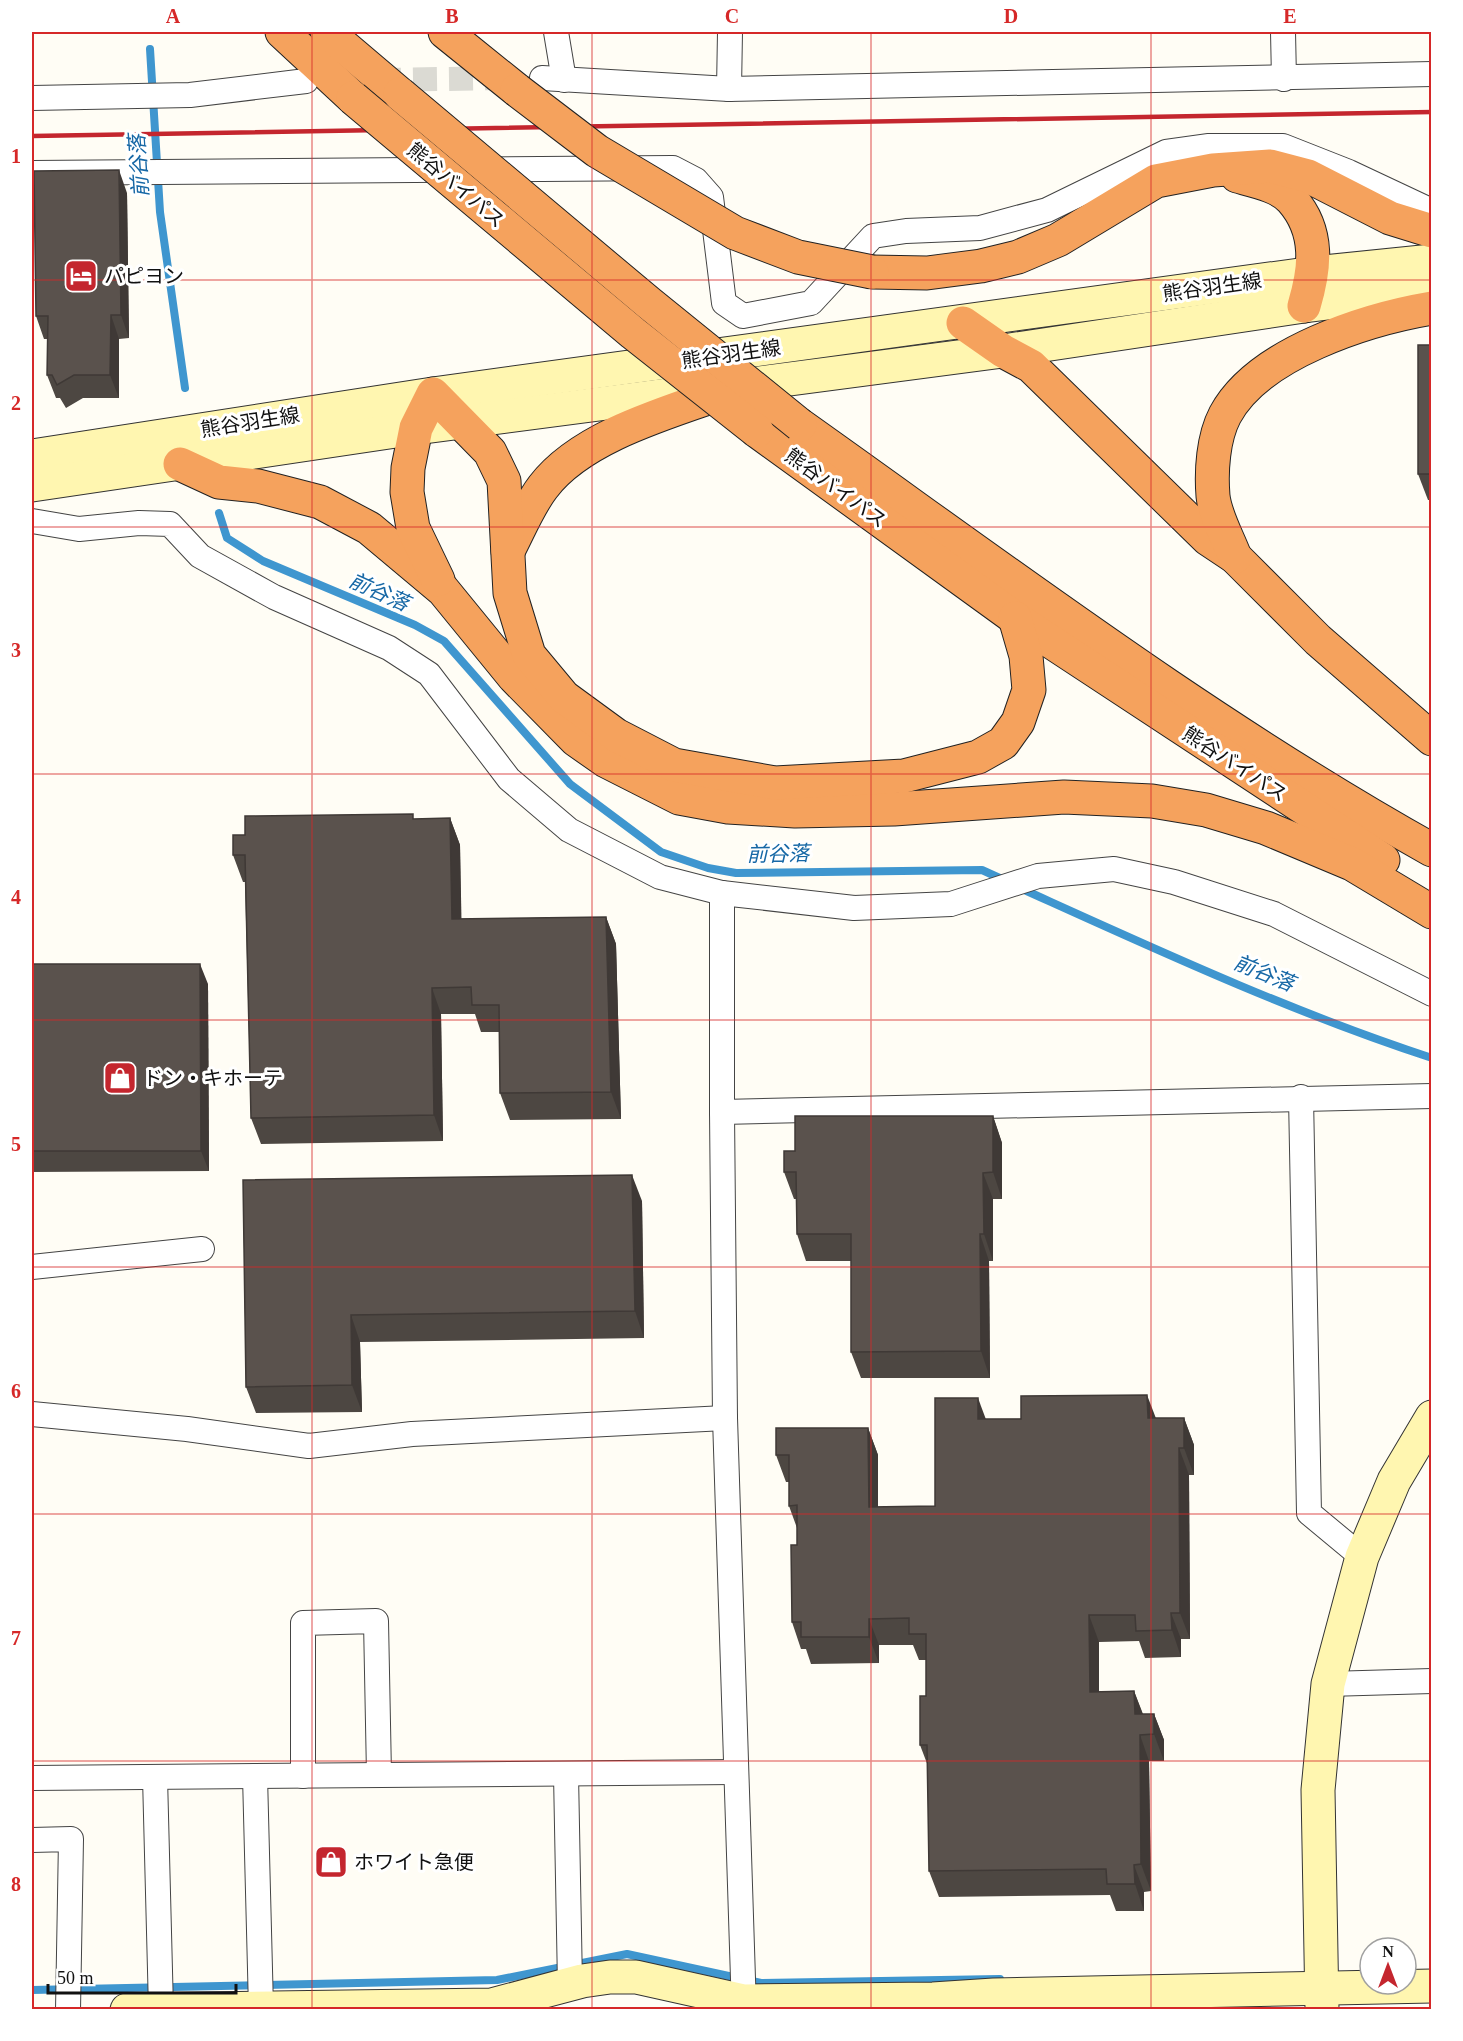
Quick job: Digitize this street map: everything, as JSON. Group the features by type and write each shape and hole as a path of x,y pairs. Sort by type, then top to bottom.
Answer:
{"highway":[{"name":"熊谷バイパス","path":"282,32 353,98 633,333 757,431 1015,618 1349,838 1431,888"},
{"name":"熊谷バイパス","path":"327,32 649,303 800,425 1183,697 1386,825 1431,850"},
{"path":"445,32 541,83 597,151 735,233 798,257 872,272 927,273 981,266 1018,257 1058,240 1156,181 1212,170 1270,166 1308,176 1390,218 1431,231"},
{"path":"1212,170 1265,184 1292,199 1311,233 1314,273 1304,306"},
{"path":"1235,557 1214,499 1212,460 1225,415 1258,375 1305,345 1407,312 1431,308"},
{"path":"963,323 1003,351 1031,366 1208,539 1235,557 1318,640 1431,739"},
{"path":"508,552 543,486 578,454 618,433 741,386"},
{"path":"442,590 413,528 407,492 408,468 416,428 433,394 490,452 504,481 510,593 529,655 564,697 615,735 674,765 775,783 904,776 978,757 1003,743 1018,722 1029,690 1026,656 1015,618"},
{"path":"180,464 219,482 258,486 320,502 369,528 442,590 514,677 576,740 615,766 679,798 728,807 795,811 894,809 1064,797 1152,801 1206,810 1266,828 1352,864 1431,912"}],"main road":[{"name":"熊谷羽生線","path":"32,456 433,394 1314,273 1431,261"},
{"name":"熊谷羽生線","path":"32,485 416,428 465,424 1003,351 1304,306 1431,290"},
{"path":"1321,1984 1318,1790 1328,1684 1362,1557 1394,1481 1431,1417"},
{"path":"127,2010 492,2005 570,1984 610,1977 636,1977 744,2005 933,2000 1102,2002 1321,1984 1431,1986"}],"street":[{"path":"556,32 541,83 729,88 1431,74"},
{"path":"729,88 730,32"},
{"path":"1283,32 1284,78"},
{"path":"32,99 190,95 306,81"},
{"path":"32,173 673,168 696,180 711,197 724,303 742,315 811,303 873,236 906,231 980,228 1047,210 1166,152 1209,146 1283,146 1349,172 1431,211"},
{"path":"32,521 79,529 140,523 170,524 200,556 274,597 389,648 429,674 509,779 569,830 660,877 722,893 854,908 951,904 1038,876 1114,869 1174,882 1274,914 1431,994"},
{"path":"722,893 725,1418 744,2005"},
{"path":"722,1112 1301,1097 1431,1096"},
{"path":"1301,1097 1310,1513 1362,1557"},
{"path":"32,1267 202,1249"},
{"path":"32,1414 188,1429 309,1446 412,1434 725,1418"},
{"path":"303,1776 303,1623 376,1621 379,1775"},
{"path":"1328,1684 1431,1681"},
{"path":"32,1778 735,1772"},
{"path":"566,1774 570,1984"},
{"path":"255,1776 261,2008"},
{"path":"155,1777 161,2009"},
{"path":"32,1840 70,1839 68,2010"}],"building":[{"path":"119,170 121,315 111,315 110,375 74,375 57,385 52,375 47,375 48,316 36,316 34,171"},
{"path":"1418,345 1431,345 1431,474 1418,474"},
{"path":"413,814 413,819 450,818 452,919 606,917 611,1092 500,1093 499,1005 472,1005 471,987 432,988 434,1115 251,1118 245,855 233,855 233,835 245,835 245,816"},
{"name":"ドン・キホーテ","path":"32,964 200,964 201,1151 32,1151"},
{"path":"795,1116 993,1116 993,1172 983,1173 984,1234 980,1234 981,1351 851,1352 851,1234 797,1234 796,1172 784,1172 784,1151 795,1151"},
{"path":"632,1175 635,1311 351,1315 352,1385 246,1387 243,1180"},
{"path":"1147,1395 1148,1418 1184,1418 1184,1448 1179,1448 1180,1613 1171,1613 1172,1630 1136,1631 1135,1615 1089,1615 1090,1692 1134,1691 1135,1714 1154,1714 1154,1734 1140,1735 1141,1864 1134,1865 1135,1884 1107,1884 1106,1869 929,1871 927,1745 920,1745 920,1696 926,1696 926,1634 909,1634 909,1618 869,1619 869,1637 801,1637 801,1622 792,1622 791,1545 797,1545 797,1505 789,1506 789,1455 776,1455 776,1428 868,1428 869,1507 935,1506 935,1398 978,1398 978,1419 1021,1419 1021,1396"}],"waterway":[{"name":"前谷落","path":"150,49 160,212 185,388"},
{"name":"前谷落","path":"219,513 227,538 263,561 415,625 444,641 570,784 661,852 708,868 736,873 982,870 1004,880"},
{"name":"前谷落","path":"1020,888 1275,1000 1432,1058"},
{"path":"32,1990 497,1980 627,1954 761,1983 1000,1979"}],"tunnel":[{"path":"377,80 507,78"}],"railway":[{"path":"32,136 1432,112"}],"place":[{"name":"パピヨン","path":"81,276"},
{"name":"ドン・キホーテ","path":"120,1078"},
{"name":"ホワイト急便","path":"331,1862"}]}
